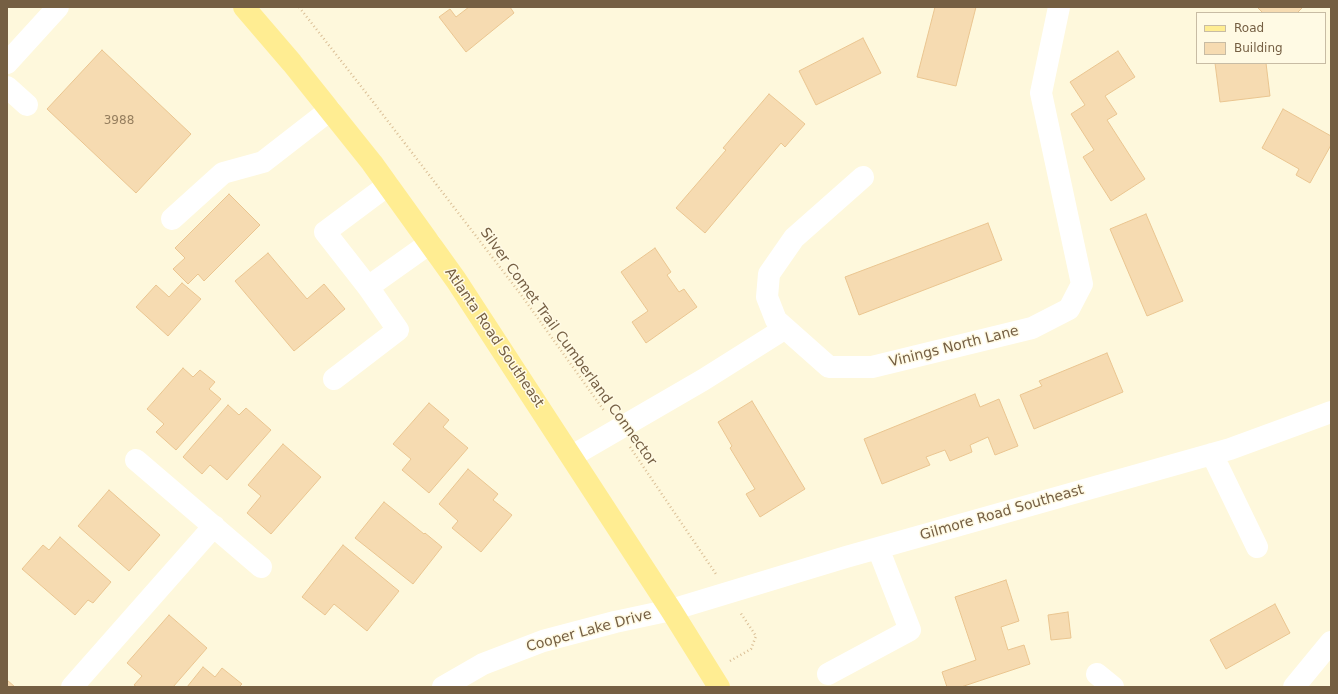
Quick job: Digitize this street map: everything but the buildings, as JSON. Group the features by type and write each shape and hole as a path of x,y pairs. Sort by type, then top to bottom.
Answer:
{"main road":[{"name":"Atlanta Road Southeast","path":"244,7 330,110 388,185 456,280 572,456 715,680"}],"street":[{"path":"7,63 58,7"},
{"name":"Vinings North Lane","path":"862,178 794,238 769,274 767,297 776,320 784,329 829,367 872,367 1032,328 1069,309 1082,284 1041,93 1059,7"},
{"path":"7,87 27,105"},
{"path":"172,219 223,172 263,162 330,110"},
{"path":"334,379 398,330 368,287 325,232 388,185"},
{"path":"368,287 430,243"},
{"path":"572,456 703,380 784,329"},
{"name":"Gilmore Road Southeast","path":"671,610 878,548 1230,449 1331,412"},
{"path":"1212,454 1258,547"},
{"path":"136,460 261,567"},
{"path":"81,684 214,526"},
{"path":"828,674 910,630 878,548"},
{"name":"Cooper Lake Drive","path":"443,687 483,664 542,641 615,622 671,610"},
{"path":"1294,687 1331,642"}],"path":[{"name":"Silver Comet Trail Cumberland Connector","path":"299,7 522,296 617,429 702,552 756,636 751,649 715,680"}]}
